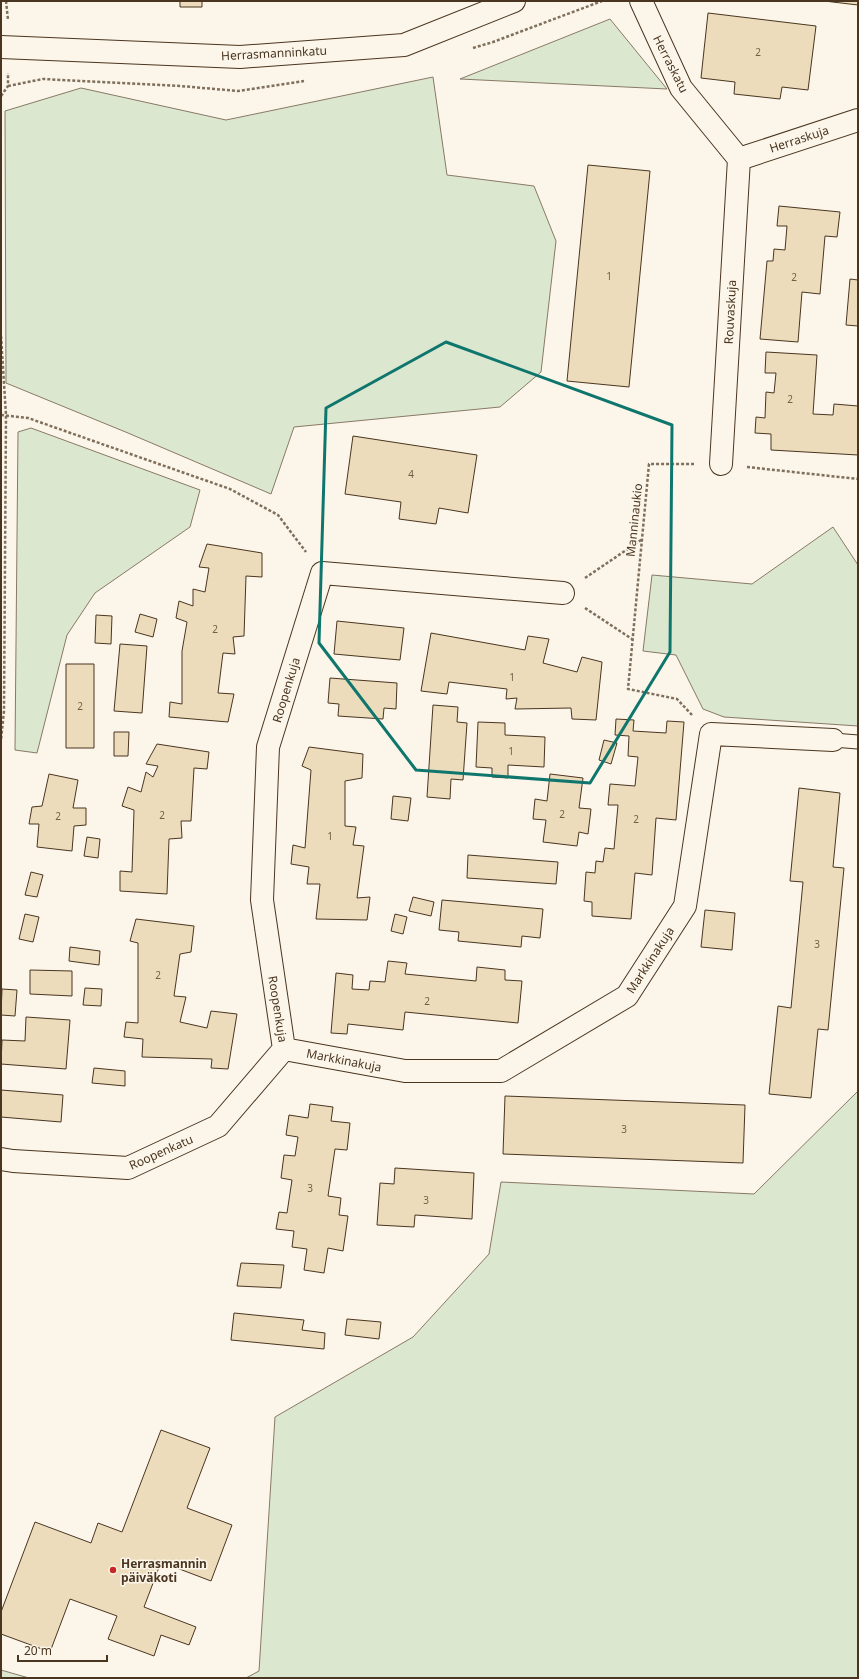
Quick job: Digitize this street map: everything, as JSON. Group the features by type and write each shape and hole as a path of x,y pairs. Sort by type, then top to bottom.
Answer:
{"street":[{"name":"Herrasmanninkatu","path":"1,47 240,56 404,45 514,1"},
{"name":"Herraskatu","path":"640,1 681,88 740,159"},
{"name":"Herraskuja","path":"740,159 858,120"},
{"name":"Rouvaskuja","path":"721,464 740,159"},
{"path":"322,573 563,593"},
{"name":"Roopenkuja","path":"284,1049 262,900 268,747 322,573"},
{"path":"711,734 833,740"},
{"name":"Markkinakuja","path":"284,1049 405,1072 501,1071 627,996 685,906 711,734"},
{"name":"Roopenkatu","path":"1,1159 128,1168 218,1126 284,1049"}],"lane":[{"path":"833,740 858,742"}],"path":[{"path":"1,336 6,415 4,711 1,740"},
{"path":"1,415 28,418 230,489 278,515 322,573"},
{"name":"Manninaukio","path":"711,734 677,699 628,689 649,464 721,464 858,479"},
{"path":"632,640 563,593 641,540"}],"highlighted area":[{"path":"446,342 672,425 670,652 590,783 416,770 319,643 326,408"}],"green space":[{"path":"610,19 667,89 460,79"},
{"path":"433,77 447,175 534,186 556,241 541,372 500,407 294,427 271,494 6,383 5,111 81,88 226,120"},
{"path":"31,428 200,490 190,527 95,593 67,635 37,753 15,750 18,432"},
{"path":"833,527 858,565 858,726 724,717 703,709 676,655 643,651 652,575 752,584"},
{"path":"858,1091 858,1678 246,1678 259,1671 275,1417 413,1337 489,1254 501,1182 754,1194"},
{"path":"1,1670 29,1678 1,1678"}],"building":[{"path":"180,1 202,1 202,7 180,7"},
{"path":"824,1 858,1 858,5"},
{"path":"708,13 816,26 808,90 782,87 780,99 734,94 735,82 701,78"},
{"path":"588,165 650,171 629,387 567,381"},
{"path":"779,206 840,212 837,237 825,236 820,294 802,292 798,342 760,339 767,261 773,261 774,249 785,250 787,226 777,226"},
{"path":"850,279 858,280 858,326 846,325"},
{"path":"766,352 817,355 813,414 833,415 834,404 858,406 858,455 771,450 771,434 755,433 756,417 765,418 766,392 774,393 776,373 765,373"},
{"path":"353,436 477,455 468,513 439,508 436,524 399,519 401,502 345,494"},
{"path":"207,544 262,553 262,577 246,576 244,636 233,637 235,654 223,653 218,693 234,694 228,722 169,717 170,702 182,704 182,651 187,622 176,618 179,601 193,606 193,589 205,592 209,568 199,567"},
{"path":"140,614 157,619 153,637 135,632"},
{"path":"96,615 112,616 111,644 95,643"},
{"path":"337,621 404,628 400,660 334,654"},
{"path":"431,633 525,650 528,636 549,639 543,663 577,672 582,657 602,662 596,720 572,719 571,708 515,709 517,698 506,699 507,689 449,682 447,694 421,691"},
{"path":"120,644 147,646 142,713 114,711"},
{"path":"66,664 94,664 94,748 66,748"},
{"path":"330,678 397,683 396,709 384,708 383,719 338,716 339,704 328,703"},
{"path":"433,705 458,707 457,722 467,723 463,780 451,779 450,799 427,797"},
{"path":"616,719 634,720 633,731 666,733 667,721 684,722 676,820 656,818 652,875 635,873 631,919 592,916 592,902 584,901 586,872 595,873 596,861 603,862 605,848 614,849 618,805 608,805 610,784 635,786 638,757 628,756 629,736 615,735"},
{"path":"478,722 505,723 505,735 545,737 544,767 508,765 508,778 492,777 492,768 476,767"},
{"path":"114,732 129,732 128,756 114,756"},
{"path":"604,740 617,743 611,764 599,760"},
{"path":"157,744 209,752 207,769 194,768 191,821 181,821 182,838 169,839 167,894 120,891 120,871 132,872 134,810 122,806 128,787 141,792 146,772 153,777 158,766 146,764"},
{"path":"309,747 363,754 362,778 345,781 345,826 356,827 353,845 364,846 357,898 370,897 367,920 316,919 320,884 307,884 309,867 291,864 293,845 305,848 311,770 302,766"},
{"path":"49,774 78,780 73,808 86,808 86,825 74,826 72,851 37,847 39,824 29,824 32,807 42,806"},
{"path":"550,774 583,778 579,808 591,809 588,834 579,832 577,846 543,842 546,820 533,819 535,799 547,801"},
{"path":"799,788 840,793 833,867 844,868 828,1030 818,1029 811,1098 769,1094 778,1006 791,1008 803,882 790,881"},
{"path":"393,796 411,798 408,821 391,819"},
{"path":"87,837 100,839 98,858 84,856"},
{"path":"468,855 558,862 556,884 467,878"},
{"path":"31,872 43,875 37,897 25,895"},
{"path":"413,897 434,902 431,916 409,911"},
{"path":"442,900 543,909 540,938 522,936 521,947 458,941 459,932 439,930"},
{"path":"705,910 735,913 732,950 701,947"},
{"path":"25,914 39,917 33,942 19,939"},
{"path":"395,914 407,917 403,934 391,931"},
{"path":"136,919 194,926 191,952 180,954 174,996 186,997 180,1022 207,1028 211,1011 237,1014 228,1069 211,1068 212,1059 142,1057 143,1039 124,1037 126,1022 138,1023 138,943 130,941"},
{"path":"70,947 100,951 99,965 69,961"},
{"path":"388,961 407,963 405,974 476,981 477,967 505,970 505,980 522,981 518,1023 405,1012 403,1030 348,1024 347,1034 331,1033 336,973 353,975 352,989 369,990 370,981 385,982"},
{"path":"30,970 72,971 72,996 30,994"},
{"path":"85,988 102,989 101,1006 83,1005"},
{"path":"2,989 17,990 15,1016 1,1015"},
{"path":"26,1017 70,1020 66,1069 1,1064 2,1040 25,1041"},
{"path":"94,1068 125,1071 125,1086 92,1083"},
{"path":"1,1090 63,1095 61,1122 1,1117"},
{"path":"505,1096 745,1105 743,1163 503,1154"},
{"path":"310,1104 333,1107 331,1121 350,1123 347,1150 335,1149 328,1196 341,1198 339,1215 348,1216 343,1251 328,1248 324,1273 304,1270 307,1249 292,1247 294,1231 276,1229 279,1212 287,1213 292,1180 281,1178 284,1155 295,1156 298,1137 286,1135 289,1115 308,1118"},
{"path":"395,1168 474,1173 472,1219 415,1215 414,1227 377,1225 380,1183 394,1184"},
{"path":"241,1263 284,1265 281,1288 237,1286"},
{"path":"234,1313 304,1320 302,1330 325,1333 324,1349 231,1340"},
{"path":"347,1319 381,1322 379,1339 345,1335"},
{"path":"161,1430 210,1448 187,1508 232,1525 211,1581 161,1562 144,1607 196,1627 189,1645 161,1635 154,1656 108,1639 117,1616 70,1599 50,1652 1,1634 1,1612 35,1522 91,1543 98,1523 122,1532"}],"place":[{"name":"Herrasmannin päiväkoti","path":"113,1570"}]}
